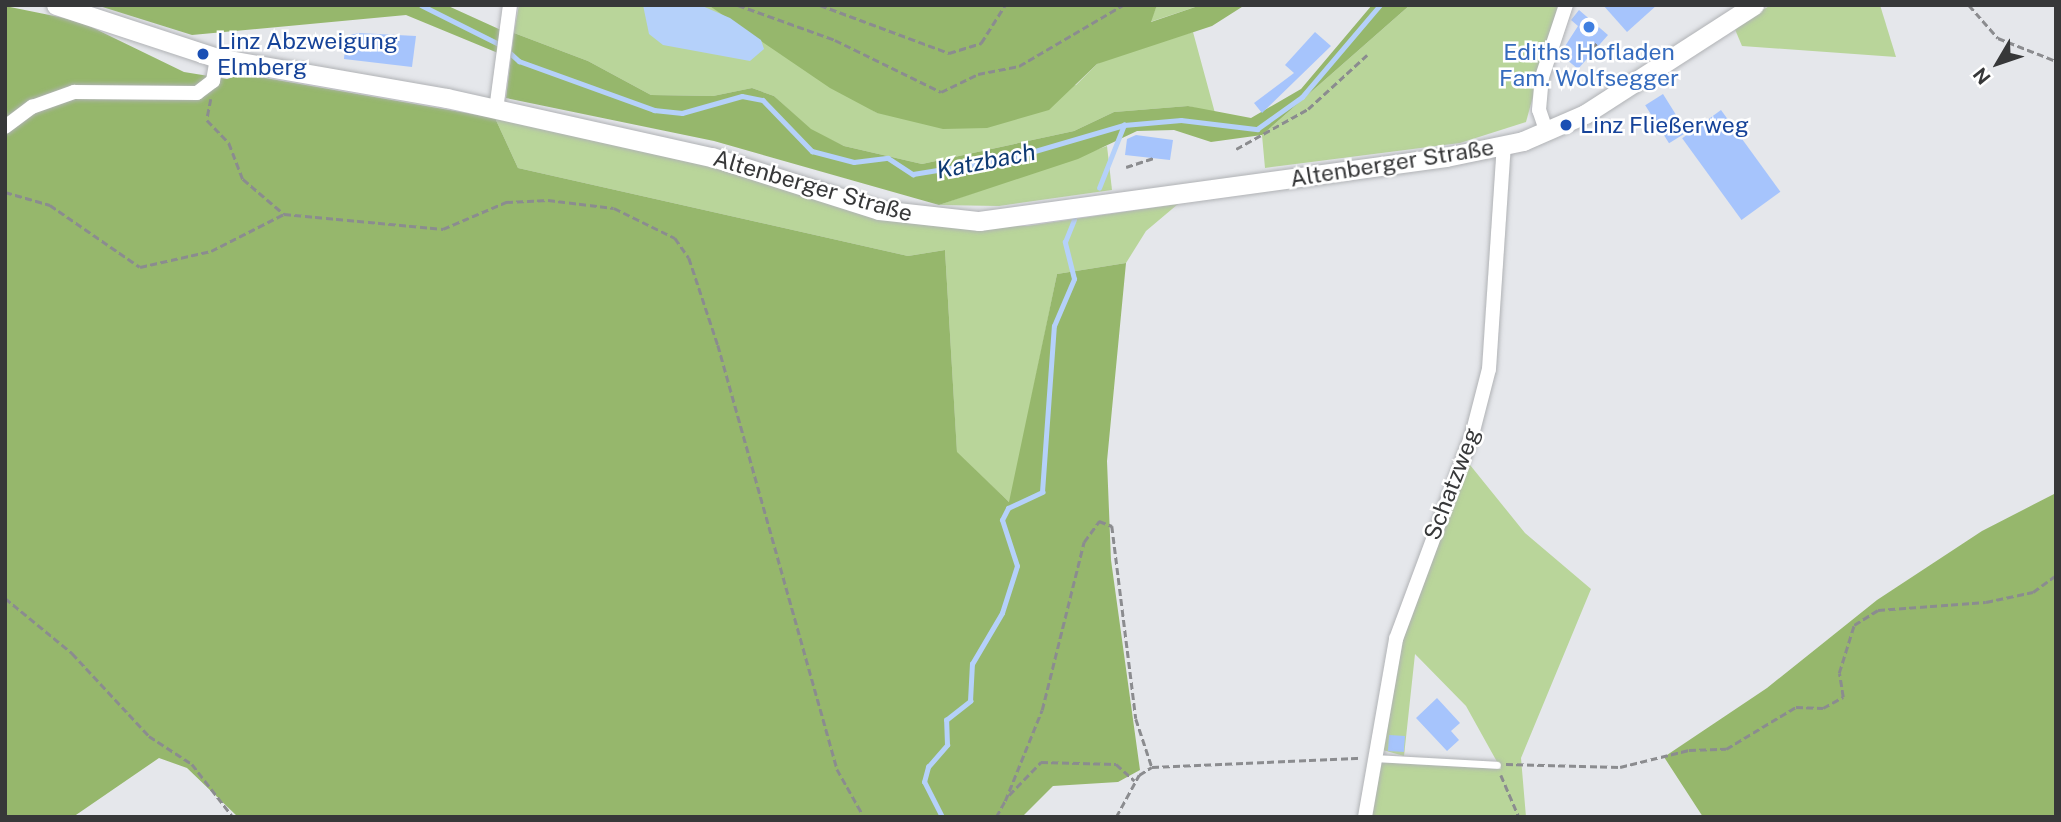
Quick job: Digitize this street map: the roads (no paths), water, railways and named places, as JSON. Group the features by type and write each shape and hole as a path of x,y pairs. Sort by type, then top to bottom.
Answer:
{"street":[{"path":"496,110 510,5"},
{"path":"1547,133 1539,110 1542,77 1566,5"},
{"name":"Altenberger Straße","path":"62,7 217,58 496,110 751,166 879,210 947,220 1124,204 1504,146 1547,133 1754,5"},
{"path":"5,127 32,107 74,92 183,95 207,89 217,58"},
{"name":"Schatzweg","path":"1365,817 1373,758 1396,639 1487,379 1504,146"}],"lane":[{"path":"1373,758 1497,765"}],"water":[{"path":"643,5 700,5 730,18 761,40 764,49 750,61 663,45 649,34"}],"waterway":[{"name":"Katzbach","path":"206,5 312,5"},
{"name":"Katzbach","path":"421,5 501,45"},
{"name":"Katzbach","path":"508,51 519,61 654,110 682,113 742,96 763,100 812,151 854,162 888,158 913,174 1011,158 1124,125 1181,120 1257,129 1302,97 1380,5"},
{"path":"1099,188 1124,125"},
{"path":"942,817 924,782 928,767 947,745 946,720 970,701 972,664 1002,613 1017,566 1002,520 1008,508 1042,492 1054,326 1074,279 1065,242 1074,220"}],"place":[{"name":"Ediths Hofladen Fam. Wolfsegger","path":"1589,27"},
{"name":"Linz Abzweigung Elmberg","path":"203,54"},
{"name":"Linz Fließerweg","path":"1566,125"}]}
